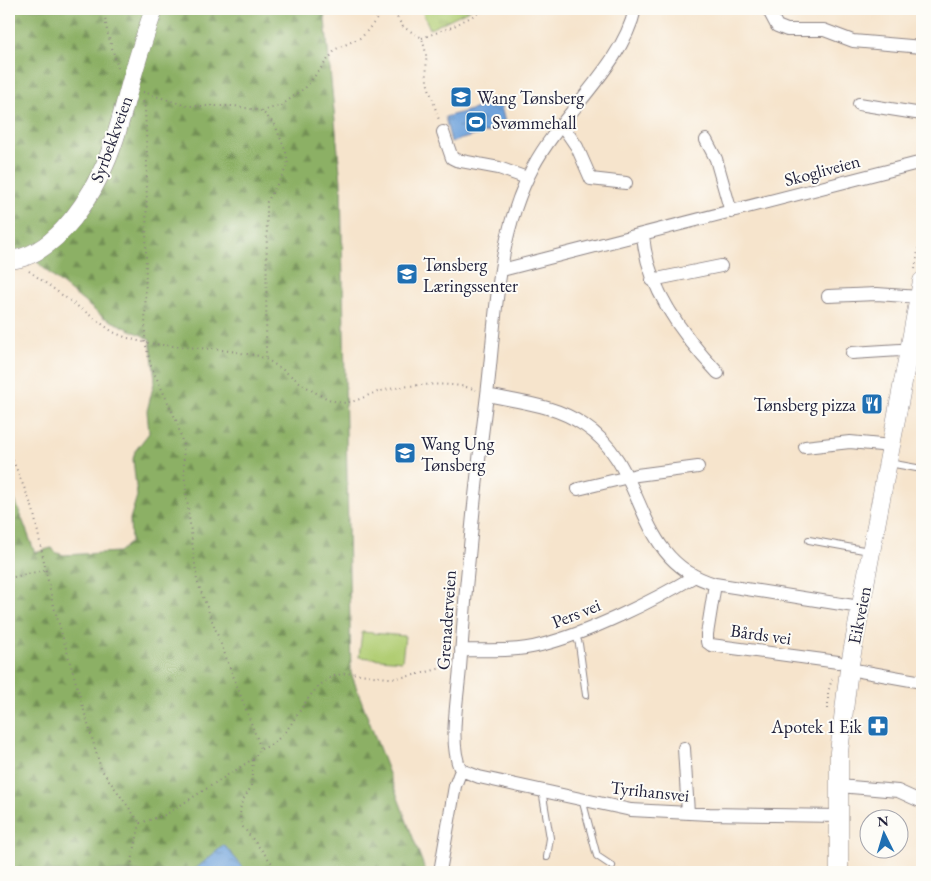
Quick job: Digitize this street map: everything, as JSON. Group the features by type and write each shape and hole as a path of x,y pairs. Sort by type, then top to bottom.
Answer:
{"main road":[{"name":"Syrbekkveien","path":"13,260 48,243 86,200 101,174 135,89 154,9"},
{"name":"Eikveien","path":"839,872 840,730 843,666 860,607 921,289"}],"street":[{"name":"Grenaderveien","path":"461,770 455,756 475,482 509,228 527,178 542,151 622,41 636,9"},
{"path":"768,9 777,26 787,30 824,30 853,41 922,47"},
{"path":"860,104 922,114"},
{"path":"562,125 577,148 591,179 626,183"},
{"path":"443,132 452,158 500,168 527,178"},
{"path":"706,140 716,159 731,212"},
{"name":"Skogliveien","path":"502,270 922,162"},
{"path":"643,234 644,250 652,280 693,346 718,373"},
{"path":"652,280 721,266"},
{"name":"Eikveien","path":"828,296 877,294 921,289"},
{"path":"852,352 900,350 909,352"},
{"path":"487,395 552,409 585,425 610,448 629,477 648,526 663,551 682,568 695,576 715,584 860,607"},
{"path":"805,447 850,442 891,446"},
{"path":"578,489 629,477 698,467"},
{"name":"Pers vei","path":"461,656 541,645 575,633 671,590 695,576"},
{"name":"Bårds vei","path":"715,584 707,634 708,642 711,645 843,666"},
{"path":"843,666 922,682"},
{"path":"684,748 688,814"},
{"path":"440,866 455,786 461,770"},
{"name":"Tyrihansvei","path":"461,770 473,776 631,810 688,814 840,816"},
{"path":"839,786 898,791 920,801"}],"lane":[{"path":"888,463 922,469"},
{"path":"809,540 871,552"},
{"path":"575,633 579,644 586,695"},
{"path":"542,790 550,838 547,857"},
{"path":"582,799 597,856 612,866"}],"path":[{"path":"104,9 114,57 120,72 135,89 145,108 147,158 145,342 151,366 177,422 184,445 185,483 197,581 261,750"},
{"path":"135,89 187,106 235,106 262,110 282,105 306,87 336,49 362,37 384,9"},
{"path":"392,9 403,27 422,38 426,53 427,82 443,132"},
{"path":"422,38 452,27 486,9"},
{"path":"262,110 275,125 286,152 288,165 267,202 266,361"},
{"path":"13,260 113,332 125,338 259,356 337,402 352,402 389,390 449,383 473,389 487,395"},
{"path":"9,451 34,509 45,570 101,769 140,823 128,872"},
{"path":"9,578 45,570"},
{"path":"140,823 165,815 253,759 261,750 279,740 312,694 331,678 344,674 395,678 420,674 461,656"},
{"path":"253,759 251,787 241,804 240,817 243,827 279,872"}],"green space":[{"path":"9,9 324,9 341,182 351,673 426,872 9,872 9,484 35,553 51,548 57,553 64,555 119,552 131,542 130,519 137,496 133,459 135,451 149,433 147,411 155,379 150,339 103,317 53,277 24,249 9,250"},
{"path":"421,9 471,9 430,29"},
{"path":"362,632 405,636 402,661 359,657"}],"water":[{"name":"Svømmehall","path":"500,102 506,127 451,142 445,117"},
{"path":"224,845 247,872 192,872"}],"place":[{"name":"Wang Tønsberg","path":"461,97"},
{"name":"Svømmehall","path":"476,122"},
{"name":"Tønsberg Læringssenter","path":"407,274"},
{"name":"Tønsberg pizza","path":"872,404"},
{"name":"Wang Ung Tønsberg","path":"405,453"},
{"name":"Apotek 1 Eik","path":"878,726"}]}
